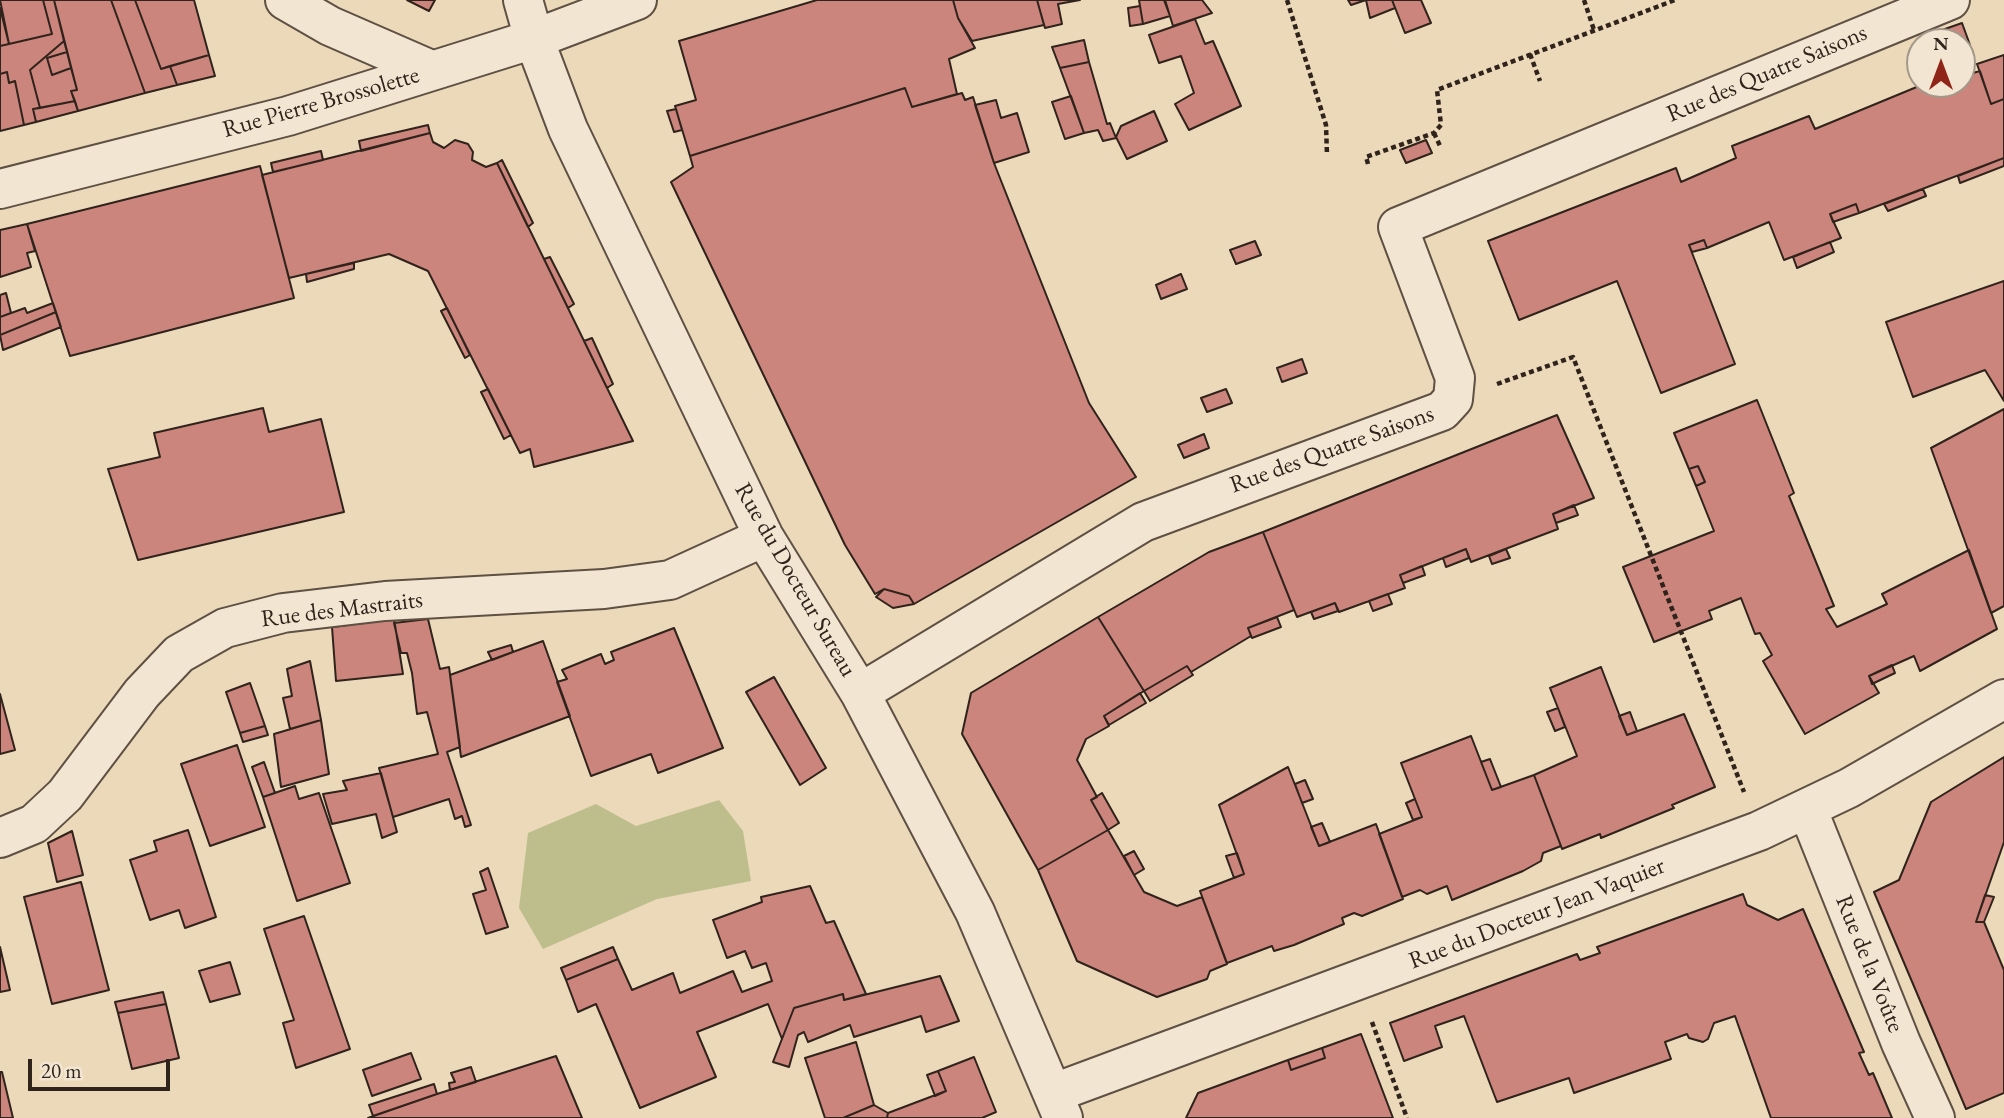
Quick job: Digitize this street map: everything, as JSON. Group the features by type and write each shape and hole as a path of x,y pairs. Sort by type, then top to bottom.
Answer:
{"street":[{"path":"285,0 330,26 432,71"},
{"name":"Rue du Docteur Sureau","path":"523,0 534,39 568,129 764,537 860,693 975,912 1058,1105"},
{"name":"Rue Pierre Brossolette","path":"0,189 288,116 534,39 636,0"},
{"name":"Rue des Quatre Saisons","path":"860,693 1143,522 1442,411 1454,399 1454,378 1398,227 1950,0"},
{"name":"Rue des Mastraits","path":"0,838 34,824 65,795 142,694 179,654 225,628 283,613 385,601 604,590 670,580 764,537"},
{"name":"Rue du Docteur Jean Vaquier","path":"1058,1105 1357,982 1759,831 1849,788 2004,699"},
{"name":"Rue de la Voûte","path":"1807,808 1900,1043 1935,1118"}],"path":[{"path":"1287,0 1326,125 1327,155"},
{"path":"1584,0 1594,30"},
{"path":"1368,164 1366,157 1434,133 1441,125 1437,90 1675,0"},
{"path":"1530,54 1540,81"},
{"path":"1434,133 1441,148"},
{"path":"1454,399 1573,357 1759,831"},
{"path":"1357,982 1407,1118"}],"green space":[{"path":"719,800 743,831 751,881 657,899 543,949 519,908 528,833 596,804 636,826"}],"building":[{"path":"0,0 43,0 52,34 9,44"},
{"path":"43,0 54,0 64,41 30,70 40,108 33,109 36,122 24,125 15,81 9,83 7,72 0,74 0,46 52,34"},
{"path":"54,0 111,0 145,93 78,111 71,91 77,90"},
{"path":"111,0 135,0 161,69 170,66 177,85 145,93"},
{"path":"135,0 194,0 209,55 161,69"},
{"path":"407,0 435,0 429,11"},
{"path":"817,0 953,0 958,18 975,48 949,59 957,94 912,107 905,88 690,156 675,106 696,100 679,41"},
{"path":"953,0 1037,0 1044,25 972,41 958,18"},
{"path":"1037,0 1080,0 1058,4 1062,24 1045,28"},
{"path":"1139,0 1164,0 1170,16 1143,24"},
{"path":"1165,0 1202,0 1212,13 1173,26"},
{"path":"1348,0 1366,0 1351,5"},
{"path":"1366,0 1392,0 1395,8 1370,18"},
{"path":"1392,0 1421,0 1431,23 1405,33"},
{"path":"1140,6 1143,24 1130,26 1128,8"},
{"path":"0,8 9,44 0,46"},
{"path":"1195,19 1205,44 1213,41 1241,106 1189,130 1175,104 1194,93 1181,56 1159,63 1149,35"},
{"path":"1962,23 1964,28 1948,28"},
{"path":"1084,40 1089,62 1060,68 1052,47"},
{"path":"64,41 67,52 47,58 52,75 71,68 77,90 71,91 75,101 40,108 30,70"},
{"path":"67,52 71,68 52,75 47,58"},
{"path":"209,55 215,76 177,85 170,66"},
{"path":"2004,55 2004,99 1991,104 1977,64"},
{"path":"1089,62 1107,124 1110,123 1116,138 1103,141 1098,130 1084,133 1060,68"},
{"path":"1980,71 1991,104 2004,99 2004,158 1859,213 1856,204 1830,214 1841,238 1784,260 1769,222 1707,248 1704,240 1689,245 1735,364 1661,393 1617,281 1519,320 1488,241 1676,168 1681,182 1736,158 1732,146 1809,116 1815,129 1906,91 1906,98 1976,98 1976,72"},
{"path":"7,72 9,83 15,81 24,125 0,131 0,74"},
{"path":"905,88 912,107 962,93 965,100 973,97 994,163 1089,403 1136,477 914,604 909,596 884,589 875,594 845,545 671,182 693,167 690,156"},
{"path":"1071,96 1084,133 1065,139 1052,102"},
{"path":"996,100 1001,118 1017,113 1029,152 994,163 975,105"},
{"path":"75,101 78,111 36,122 33,109"},
{"path":"676,109 682,130 674,132 667,111"},
{"path":"1154,111 1167,141 1127,159 1116,137 1121,126"},
{"path":"428,125 430,133 361,151 359,141"},
{"path":"430,133 433,142 444,148 455,140 468,144 473,152 472,160 486,167 497,163 633,441 534,467 530,449 520,453 428,271 389,254 289,278 262,175"},
{"path":"1426,140 1432,153 1406,163 1400,150"},
{"path":"321,151 323,160 273,172 271,163"},
{"path":"2004,158 2004,166 1960,183 1958,176"},
{"path":"502,160 533,223 528,227 497,163"},
{"path":"260,166 294,298 70,356 27,224"},
{"path":"1923,189 1926,196 1888,211 1884,204"},
{"path":"1856,204 1859,213 1833,222 1830,214"},
{"path":"27,224 35,251 27,253 31,267 0,277 0,230"},
{"path":"1704,240 1707,248 1692,252 1689,245"},
{"path":"1255,241 1261,255 1236,264 1230,250"},
{"path":"1830,242 1834,252 1797,268 1793,257"},
{"path":"550,257 574,304 568,308 544,259"},
{"path":"354,263 354,269 307,282 306,274"},
{"path":"1181,274 1187,289 1161,299 1156,285"},
{"path":"2004,281 2004,401 1985,370 1913,397 1886,322"},
{"path":"6,293 11,313 0,317 0,295"},
{"path":"53,303 56,312 0,335 0,317 25,308 27,313"},
{"path":"447,308 470,355 465,358 441,311"},
{"path":"56,312 61,327 3,350 0,335"},
{"path":"592,338 613,384 607,388 584,341"},
{"path":"1302,359 1307,373 1282,382 1277,368"},
{"path":"488,389 511,435 504,439 481,392"},
{"path":"1226,389 1232,403 1207,412 1201,398"},
{"path":"1757,400 1794,493 1789,496 1834,606 1826,609 1837,627 1887,604 1882,594 1969,550 1997,629 1920,671 1914,656 1869,676 1879,693 1805,734 1763,661 1772,655 1760,633 1755,634 1741,598 1709,611 1712,619 1654,642 1623,567 1714,531 1696,486 1705,482 1698,466 1689,469 1674,433"},
{"path":"263,408 269,432 321,419 344,512 138,560 108,469 160,457 154,433"},
{"path":"2004,409 2004,606 1991,613 1931,448"},
{"path":"1557,415 1594,498 1553,514 1558,529 1471,562 1466,549 1400,575 1405,588 1339,612 1335,603 1297,617 1263,532"},
{"path":"1204,434 1209,448 1184,458 1178,445"},
{"path":"1698,466 1705,482 1696,486 1689,469"},
{"path":"1574,505 1578,515 1556,523 1553,514"},
{"path":"1263,532 1294,610 1248,628 1251,636 1191,672 1187,666 1144,691 1098,617 1209,552"},
{"path":"1466,549 1469,558 1446,567 1443,558"},
{"path":"1506,549 1510,558 1492,564 1489,556"},
{"path":"1422,566 1425,575 1403,583 1400,575"},
{"path":"884,589 909,596 914,604 893,608 876,597"},
{"path":"1388,594 1392,604 1373,611 1369,601"},
{"path":"1335,603 1338,611 1314,619 1311,612"},
{"path":"1098,617 1144,691 1104,716 1109,726 1086,739 1077,760 1097,797 1091,800 1108,830 1038,870 962,734 971,693"},
{"path":"1277,617 1281,627 1252,638 1248,628"},
{"path":"394,619 403,674 336,681 332,627"},
{"path":"428,619 440,669 449,667 460,747 447,752 471,825 465,827 462,816 455,819 449,799 393,817 379,768 438,754 427,712 417,714 407,653 401,653 394,623"},
{"path":"674,628 723,748 658,773 651,754 591,776 557,682 567,679 562,670 601,654 605,664 614,660 611,652"},
{"path":"543,641 570,716 461,757 450,675"},
{"path":"511,645 513,652 492,660 488,652"},
{"path":"310,661 321,720 290,729 283,698 292,696 287,669"},
{"path":"1892,665 1895,673 1872,684 1869,676"},
{"path":"1187,666 1193,675 1150,701 1144,691"},
{"path":"1601,667 1627,735 1684,714 1715,787 1672,805 1674,808 1601,838 1600,834 1562,849 1534,775 1577,756 1550,688"},
{"path":"774,677 826,768 800,785 746,692"},
{"path":"250,683 265,726 240,733 226,692"},
{"path":"1140,693 1146,703 1109,725 1104,716"},
{"path":"0,694 15,750 0,754"},
{"path":"1558,708 1565,727 1555,731 1547,712"},
{"path":"1630,712 1637,731 1627,735 1619,716"},
{"path":"321,720 329,774 281,787 274,734"},
{"path":"265,726 268,735 243,742 240,733"},
{"path":"1471,736 1492,790 1534,775 1561,846 1543,853 1541,861 1523,871 1452,900 1447,886 1427,894 1420,890 1402,897 1379,834 1422,817 1401,763"},
{"path":"237,745 265,827 210,846 181,764"},
{"path":"2004,757 2004,842 1976,922 1984,922 2004,970 2004,1093 1966,1109 1874,892 1899,880 1931,802"},
{"path":"1490,759 1501,787 1492,790 1481,762"},
{"path":"264,762 275,793 263,797 252,767"},
{"path":"1288,767 1319,846 1376,824 1403,899 1362,916 1354,913 1342,918 1344,924 1294,945 1274,951 1272,946 1227,963 1200,891 1244,874 1219,805"},
{"path":"381,773 397,832 382,838 376,814 332,824 323,794 347,790 343,781"},
{"path":"1305,780 1313,799 1302,803 1295,784"},
{"path":"295,786 299,799 319,793 350,883 297,901 263,797"},
{"path":"1102,793 1119,823 1108,830 1091,800"},
{"path":"1415,799 1422,817 1413,820 1406,803"},
{"path":"1322,823 1330,842 1319,846 1311,827"},
{"path":"188,830 216,917 185,928 179,910 150,920 130,860 157,851 154,841"},
{"path":"1108,830 1144,892 1177,906 1202,897 1227,964 1210,971 1207,979 1157,997 1077,961 1038,870"},
{"path":"72,831 83,875 57,882 48,843"},
{"path":"1134,851 1144,869 1134,875 1124,856"},
{"path":"1237,853 1244,874 1234,878 1226,856"},
{"path":"488,868 508,927 486,934 473,894 486,890 480,872"},
{"path":"81,882 109,990 52,1004 24,897"},
{"path":"810,886 826,923 834,921 866,994 844,1000 843,994 794,1008 782,1039 768,1004 697,1032 716,1077 640,1108 596,1004 578,1012 566,980 618,959 632,990 673,973 680,993 733,971 742,992 772,981 766,963 752,968 745,951 727,958 713,920 762,902 761,897"},
{"path":"1743,894 1747,905 1778,920 1803,909 1864,1052 1859,1053 1869,1075 1873,1073 1892,1118 1771,1118 1735,1016 1714,1023 1708,1039 1703,1042 1689,1038 1687,1034 1665,1042 1671,1059 1574,1093 1569,1078 1497,1102 1464,1016 1435,1026 1442,1047 1404,1061 1390,1023 1577,954 1580,960 1600,953 1597,947"},
{"path":"1985,895 1994,897 1984,922 1976,922"},
{"path":"304,916 350,1049 296,1068 283,1023 294,1020 264,929"},
{"path":"0,947 10,990 0,992"},
{"path":"613,947 618,959 566,980 561,968"},
{"path":"230,962 240,994 210,1002 199,971"},
{"path":"940,976 959,1021 926,1032 921,1016 854,1037 850,1025 808,1042 804,1032 798,1035 789,1067 773,1062 794,1008 843,994 844,1000"},
{"path":"163,992 166,1004 118,1013 115,1002"},
{"path":"166,1004 179,1058 132,1069 118,1013"},
{"path":"1361,1034 1393,1118 1186,1118 1198,1093 1288,1060 1291,1070 1325,1058 1322,1048"},
{"path":"856,1042 874,1105 843,1118 825,1118 805,1058"},
{"path":"1322,1048 1325,1058 1291,1070 1288,1060"},
{"path":"411,1053 421,1079 372,1096 363,1070"},
{"path":"556,1056 582,1118 368,1118 437,1094"},
{"path":"974,1057 996,1112 982,1118 887,1118 888,1113 946,1091 938,1071"},
{"path":"471,1067 476,1082 450,1090 449,1083 455,1082 451,1073"},
{"path":"938,1071 946,1091 935,1096 927,1075"},
{"path":"2,1072 13,1118 0,1118"},
{"path":"434,1084 437,1094 373,1116 369,1105"},
{"path":"874,1105 888,1113 887,1118 843,1118"}]}
